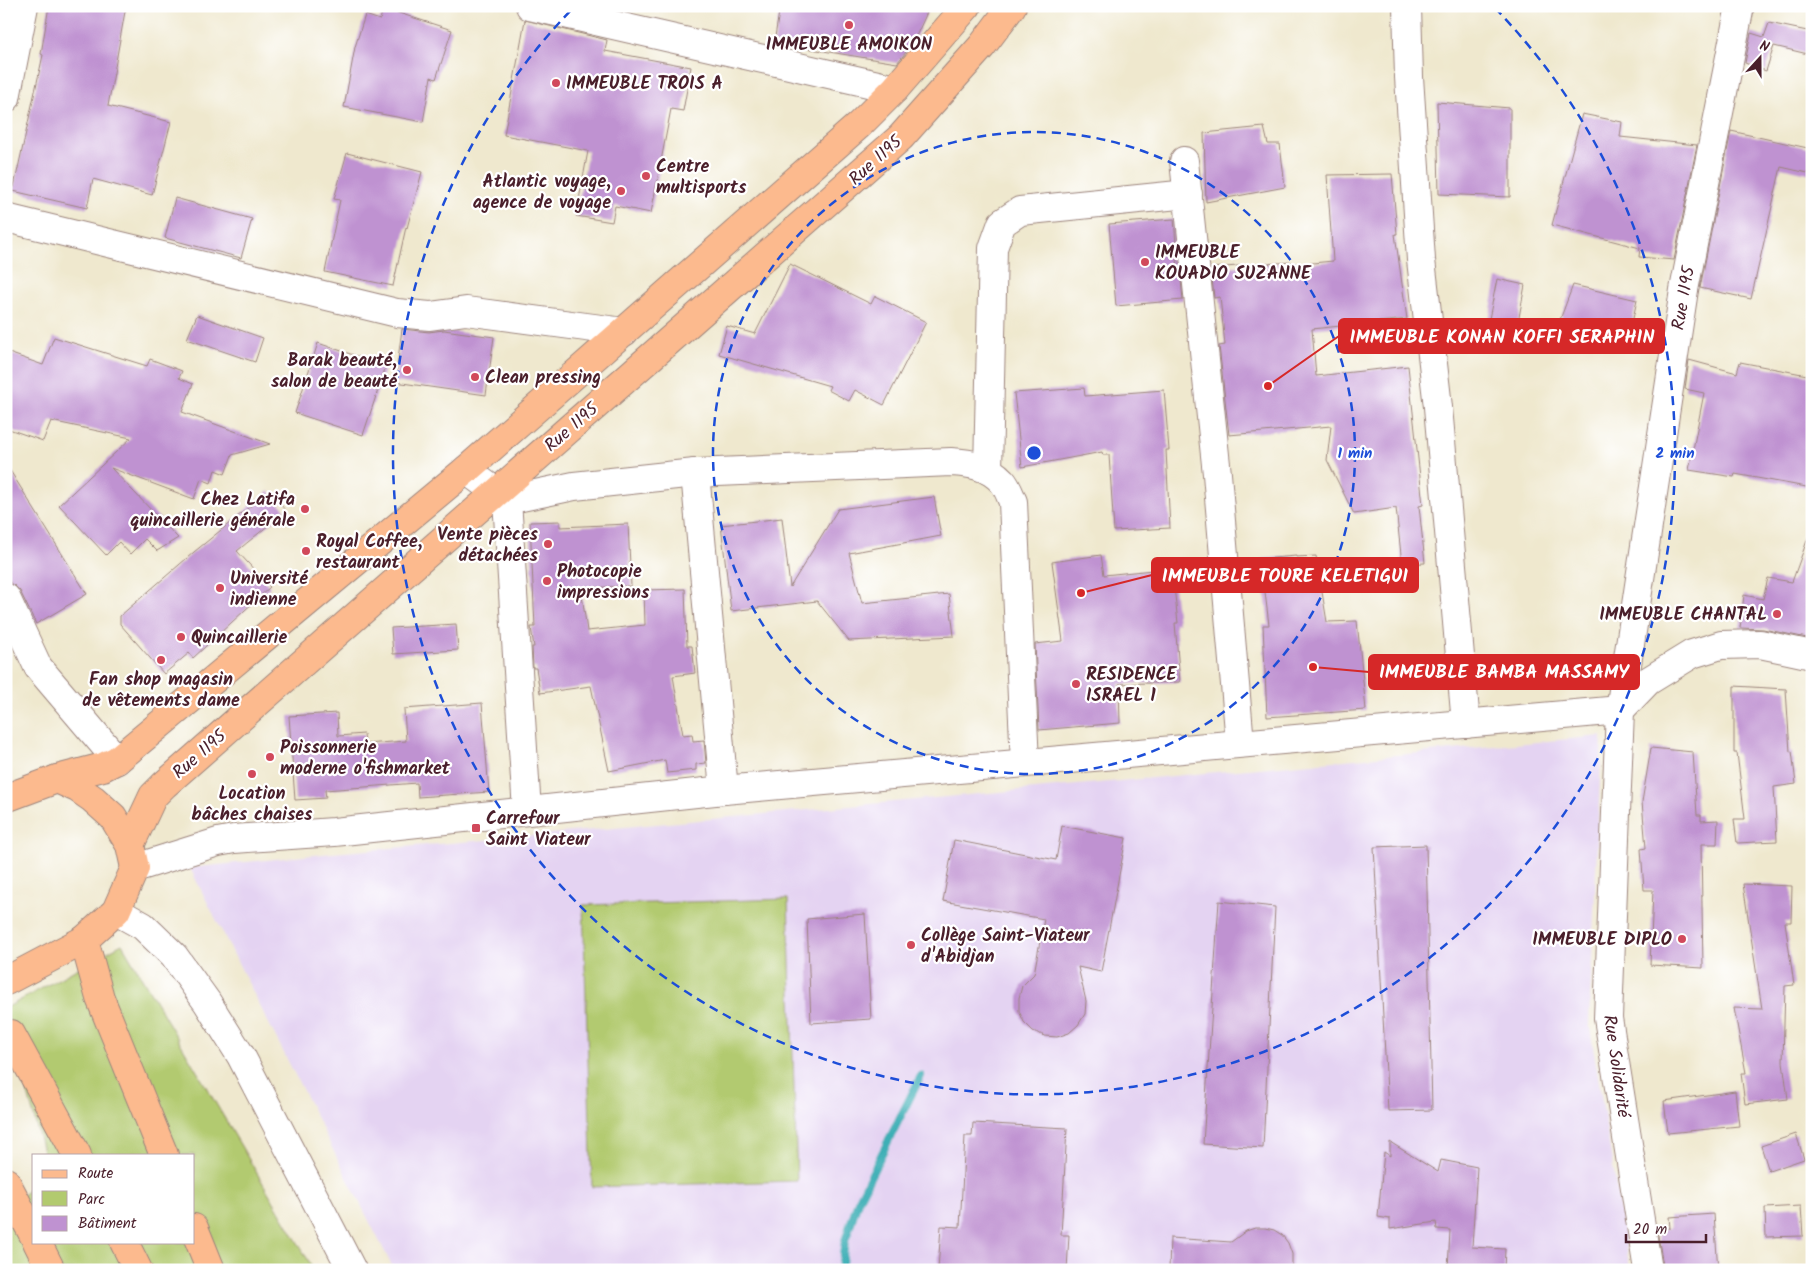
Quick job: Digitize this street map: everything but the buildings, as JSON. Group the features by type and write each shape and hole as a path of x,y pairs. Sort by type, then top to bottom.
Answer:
{"main road":[{"name":"Rue I195","path":"6,798 58,779 103,767 117,760 466,470 859,125 895,89 967,6"},
{"name":"Rue I195","path":"6,981 84,940 116,911 132,856 153,796 164,785 501,496 901,137 982,46 1012,6"},
{"path":"58,779 77,788 93,799 113,818 132,856"},
{"path":"84,940 100,998 164,1154"},
{"path":"11,1034 76,1154"},
{"path":"6,1182 32,1232"},
{"path":"195,1230 211,1270"},
{"path":"38,1244 51,1270"},
{"path":"125,1244 138,1270"}],"street":[{"path":"6,98 24,6"},
{"path":"530,6 895,89"},
{"path":"1407,6 1408,77 1421,260 1438,407 1466,724"},
{"name":"Rue I195","path":"1620,710 1684,290 1740,6"},
{"path":"1184,161 1217,474 1240,743"},
{"path":"988,470 993,248 1002,223 1020,211 1188,194"},
{"path":"6,218 398,313 430,316 466,311 624,332"},
{"path":"466,470 501,496 574,486 696,474 952,462 972,463 988,470 1003,481 1013,502 1024,762"},
{"path":"696,474 724,790"},
{"path":"501,496 527,811"},
{"path":"6,598 38,667 117,760"},
{"path":"132,856 234,839 334,832 724,790 1620,710 1648,681 1692,654 1721,645 1760,644 1812,655"},
{"name":"Rue Solidarité","path":"1620,710 1608,1018 1648,1270"},
{"path":"116,911 143,926 174,956 206,1002 241,1056 352,1270"}],"shaded area":[{"name":"Collège Saint-Viateur d'Abidjan","path":"1602,736 1589,1022 1630,1270 394,1270 190,868 333,853"}],"green space":[{"path":"788,899 797,1181 592,1187 583,905"},
{"path":"122,944 314,1270 6,1270 6,1208 32,1188 32,1244 195,1244 195,1154 44,1154 6,1008"}],"waterway":[{"path":"841,1270 845,1241 858,1201 921,1076"}],"place":[{"name":"IMMEUBLE AMOIKON","path":"849,25"},
{"name":"IMMEUBLE TROIS A","path":"556,83"},
{"name":"Centre multisports","path":"646,176"},
{"name":"Atlantic voyage, agence de voyage","path":"621,191"},
{"name":"IMMEUBLE KOUADIO SUZANNE","path":"1145,262"},
{"name":"Barak beauté, salon de beauté","path":"407,370"},
{"name":"Clean pressing","path":"475,377"},
{"name":"IMMEUBLE KONAN KOFFI SERAPHIN","path":"1268,386"},
{"name":"Chez Latifa quincaillerie générale","path":"305,509"},
{"name":"Vente pièces détachées","path":"548,544"},
{"name":"Royal Coffee, restaurant","path":"306,551"},
{"name":"Photocopie impressions","path":"547,581"},
{"name":"Université indienne","path":"220,588"},
{"name":"IMMEUBLE TOURE KELETIGUI","path":"1081,593"},
{"name":"IMMEUBLE CHANTAL","path":"1777,614"},
{"name":"Quincaillerie","path":"181,637"},
{"name":"Fan shop magasin de vêtements dame","path":"161,660"},
{"name":"IMMEUBLE BAMBA MASSAMY","path":"1313,667"},
{"name":"RESIDENCE ISRAEL 1","path":"1076,684"},
{"name":"Poissonnerie moderne o'fishmarket","path":"270,757"},
{"name":"Location bâches chaises","path":"252,774"},
{"name":"Carrefour Saint Viateur","path":"476,828"},
{"name":"IMMEUBLE DIPLO","path":"1682,939"},
{"name":"Collège Saint-Viateur d'Abidjan","path":"911,945"}]}
